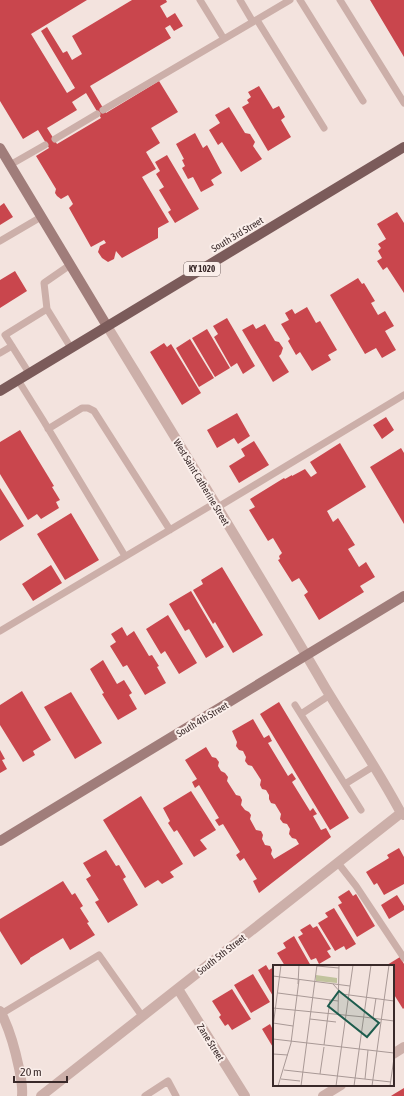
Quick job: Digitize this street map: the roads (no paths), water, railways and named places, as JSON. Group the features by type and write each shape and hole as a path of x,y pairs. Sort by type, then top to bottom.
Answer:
{"main road":[{"name":"South 3rd Street","path":"0,391 404,147"},
{"name":"West Saint Catherine Street","path":"1,154 10,166 107,326"},
{"name":"South 4th Street","path":"0,841 404,596"}],"street":[{"name":"West Saint Catherine Street","path":"107,326 403,814"},
{"name":"South 5th Street","path":"46,1094 142,1016 403,814"},
{"name":"Zane Street","path":"178,988 245,1096"},
{"path":"1,1012 12,1039 18,1060 23,1089 22,1096"},
{"path":"394,1053 404,1047"},
{"path":"323,1096 339,1086"}],"lane":[{"path":"200,0 224,39"},
{"path":"240,0 324,128"},
{"path":"55,139 290,0"},
{"path":"300,0 363,101"},
{"path":"340,0 404,103"},
{"path":"10,166 45,145"},
{"path":"0,241 41,217"},
{"path":"70,265 44,283 47,309 71,348"},
{"path":"29,373 6,335 47,309"},
{"path":"0,353 12,346"},
{"path":"18,380 125,556"},
{"path":"0,631 125,556 216,505 404,395"},
{"path":"48,429 82,408 88,408 94,411 170,530"},
{"path":"301,714 330,695"},
{"path":"295,705 361,810"},
{"path":"344,784 374,766"},
{"path":"338,863 356,886 404,958"},
{"path":"1,1012 100,955 142,1016"},
{"path":"145,1096 168,1081 176,1096"}]}
